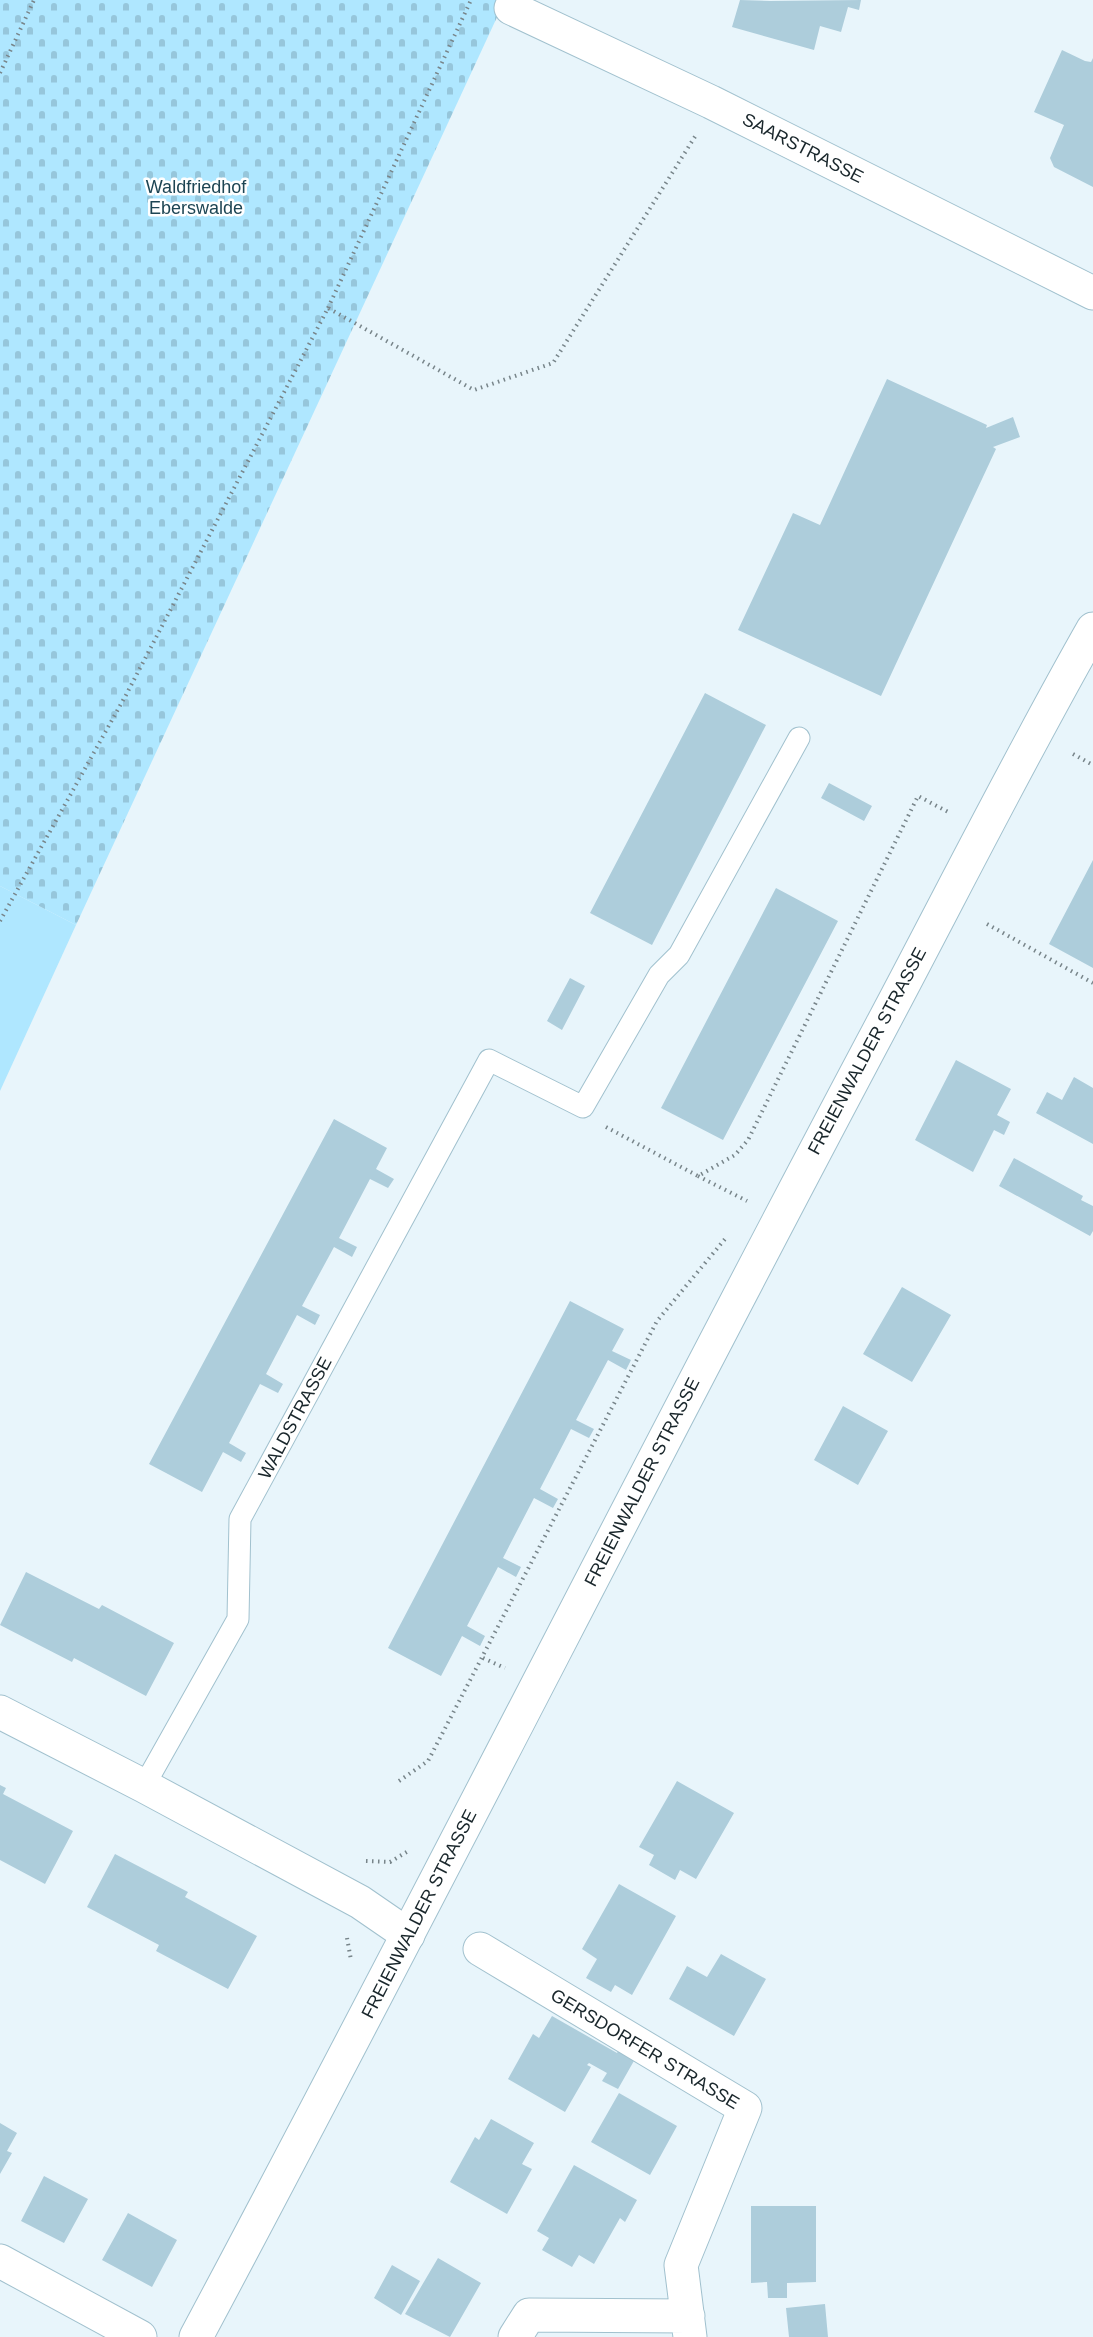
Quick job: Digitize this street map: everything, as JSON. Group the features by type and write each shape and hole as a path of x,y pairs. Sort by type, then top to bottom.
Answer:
{"street":[{"name":"SAARSTRASSE","path":"511,8 711,102 1093,293"},
{"name":"FREIENWALDER STRASSE","path":"196,2337 408,1935 772,1230 1031,738 1093,629"},
{"path":"0,1712 360,1902 408,1935"},
{"name":"GERSDORFER STRASSE","path":"480,1950 745,2108 681,2265 689,2327 529,2315 515,2337"},
{"path":"0,2261 140,2337"}],"lane":[{"path":"583,1107 659,975 679,955 799,738"},
{"name":"WALDSTRASSE","path":"144,1786 238,1619 240,1519 489,1060 583,1107"}],"path":[{"path":"0,73 34,0"},
{"path":"0,921 126,695 328,308 471,0"},
{"path":"328,308 474,390 553,363 700,129"},
{"path":"1073,754 1093,765"},
{"path":"698,1176 735,1155 748,1140 918,796 951,813"},
{"path":"987,924 1093,983"},
{"path":"583,1107 597,1122 750,1203"},
{"path":"399,1781 428,1761 657,1321 730,1233"},
{"path":"483,1658 507,1669"},
{"path":"362,1861 390,1862 411,1850"},
{"path":"342,1932 349,1941 351,1962"}],"green space":[{"name":"Waldfriedhof Eberswalde","path":"0,0 505,0 76,925 0,886"},
{"path":"0,886 76,925 0,1091"}],"building":[{"path":"740,0 861,0 859,10 848,7 841,32 820,26 814,50 732,27"},
{"path":"1062,50 1085,61 1091,62 1093,58 1093,187 1054,167 1050,158 1064,125 1034,112"},
{"path":"887,379 987,425 986,428 1013,417 1020,437 993,447 996,449 881,696 738,630 793,513 820,525"},
{"path":"705,693 766,725 652,945 590,913"},
{"path":"829,783 872,806 864,821 821,798"},
{"path":"1093,860 1093,968 1049,944"},
{"path":"776,888 838,921 723,1140 661,1108"},
{"path":"570,978 585,986 562,1030 547,1021"},
{"path":"956,1060 1011,1089 997,1115 1010,1122 1004,1135 994,1130 973,1172 915,1140"},
{"path":"1074,1077 1093,1088 1093,1144 1036,1113 1047,1092 1062,1100"},
{"path":"334,1119 387,1148 376,1169 394,1179 388,1188 370,1179 339,1238 357,1247 352,1257 334,1247 302,1306 320,1315 315,1325 297,1315 266,1374 283,1384 278,1393 260,1384 229,1443 246,1453 241,1462 223,1452 202,1492 149,1464"},
{"path":"1014,1158 1083,1196 1081,1200 1093,1206 1093,1231 1090,1236 999,1186"},
{"path":"902,1287 951,1315 912,1382 863,1354"},
{"path":"570,1301 624,1329 612,1351 631,1360 626,1370 608,1360 576,1420 594,1429 589,1438 571,1429 540,1489 558,1499 553,1508 534,1498 503,1558 521,1567 516,1577 498,1567 467,1626 485,1636 480,1646 462,1636 441,1676 388,1648"},
{"path":"843,1406 888,1431 858,1485 814,1460"},
{"path":"26,1572 99,1609 102,1605 174,1643 146,1696 74,1658 72,1662 0,1625"},
{"path":"677,1781 734,1813 696,1879 680,1870 675,1880 649,1865 654,1855 639,1847"},
{"path":"0,1785 6,1788 3,1794 73,1831 45,1884 0,1860"},
{"path":"115,1854 188,1892 185,1897 257,1936 228,1989 156,1951 159,1945 87,1907"},
{"path":"619,1884 676,1916 632,1995 615,1985 611,1992 586,1978 597,1959 582,1949"},
{"path":"721,1954 766,1979 734,2036 669,1999 687,1966 707,1977"},
{"path":"552,2016 617,2053 619,2050 635,2059 618,2089 602,2081 607,2073 589,2063 587,2065 591,2067 565,2112 508,2079 533,2034 539,2038"},
{"path":"619,2093 677,2126 650,2175 591,2142"},
{"path":"491,2119 534,2143 522,2164 532,2169 507,2214 450,2182 475,2137 479,2140"},
{"path":"0,2123 17,2133 7,2151 12,2153 0,2174"},
{"path":"574,2165 637,2200 625,2222 620,2218 594,2264 579,2255 572,2267 542,2250 549,2238 537,2231"},
{"path":"44,2176 88,2199 64,2243 21,2221"},
{"path":"751,2206 816,2206 816,2282 787,2283 787,2298 768,2298 767,2282 751,2283"},
{"path":"128,2213 177,2240 152,2287 102,2260"},
{"path":"438,2258 481,2283 450,2337 405,2314"},
{"path":"392,2265 420,2281 401,2315 374,2298"},
{"path":"825,2304 828,2337 789,2337 786,2308"}]}
